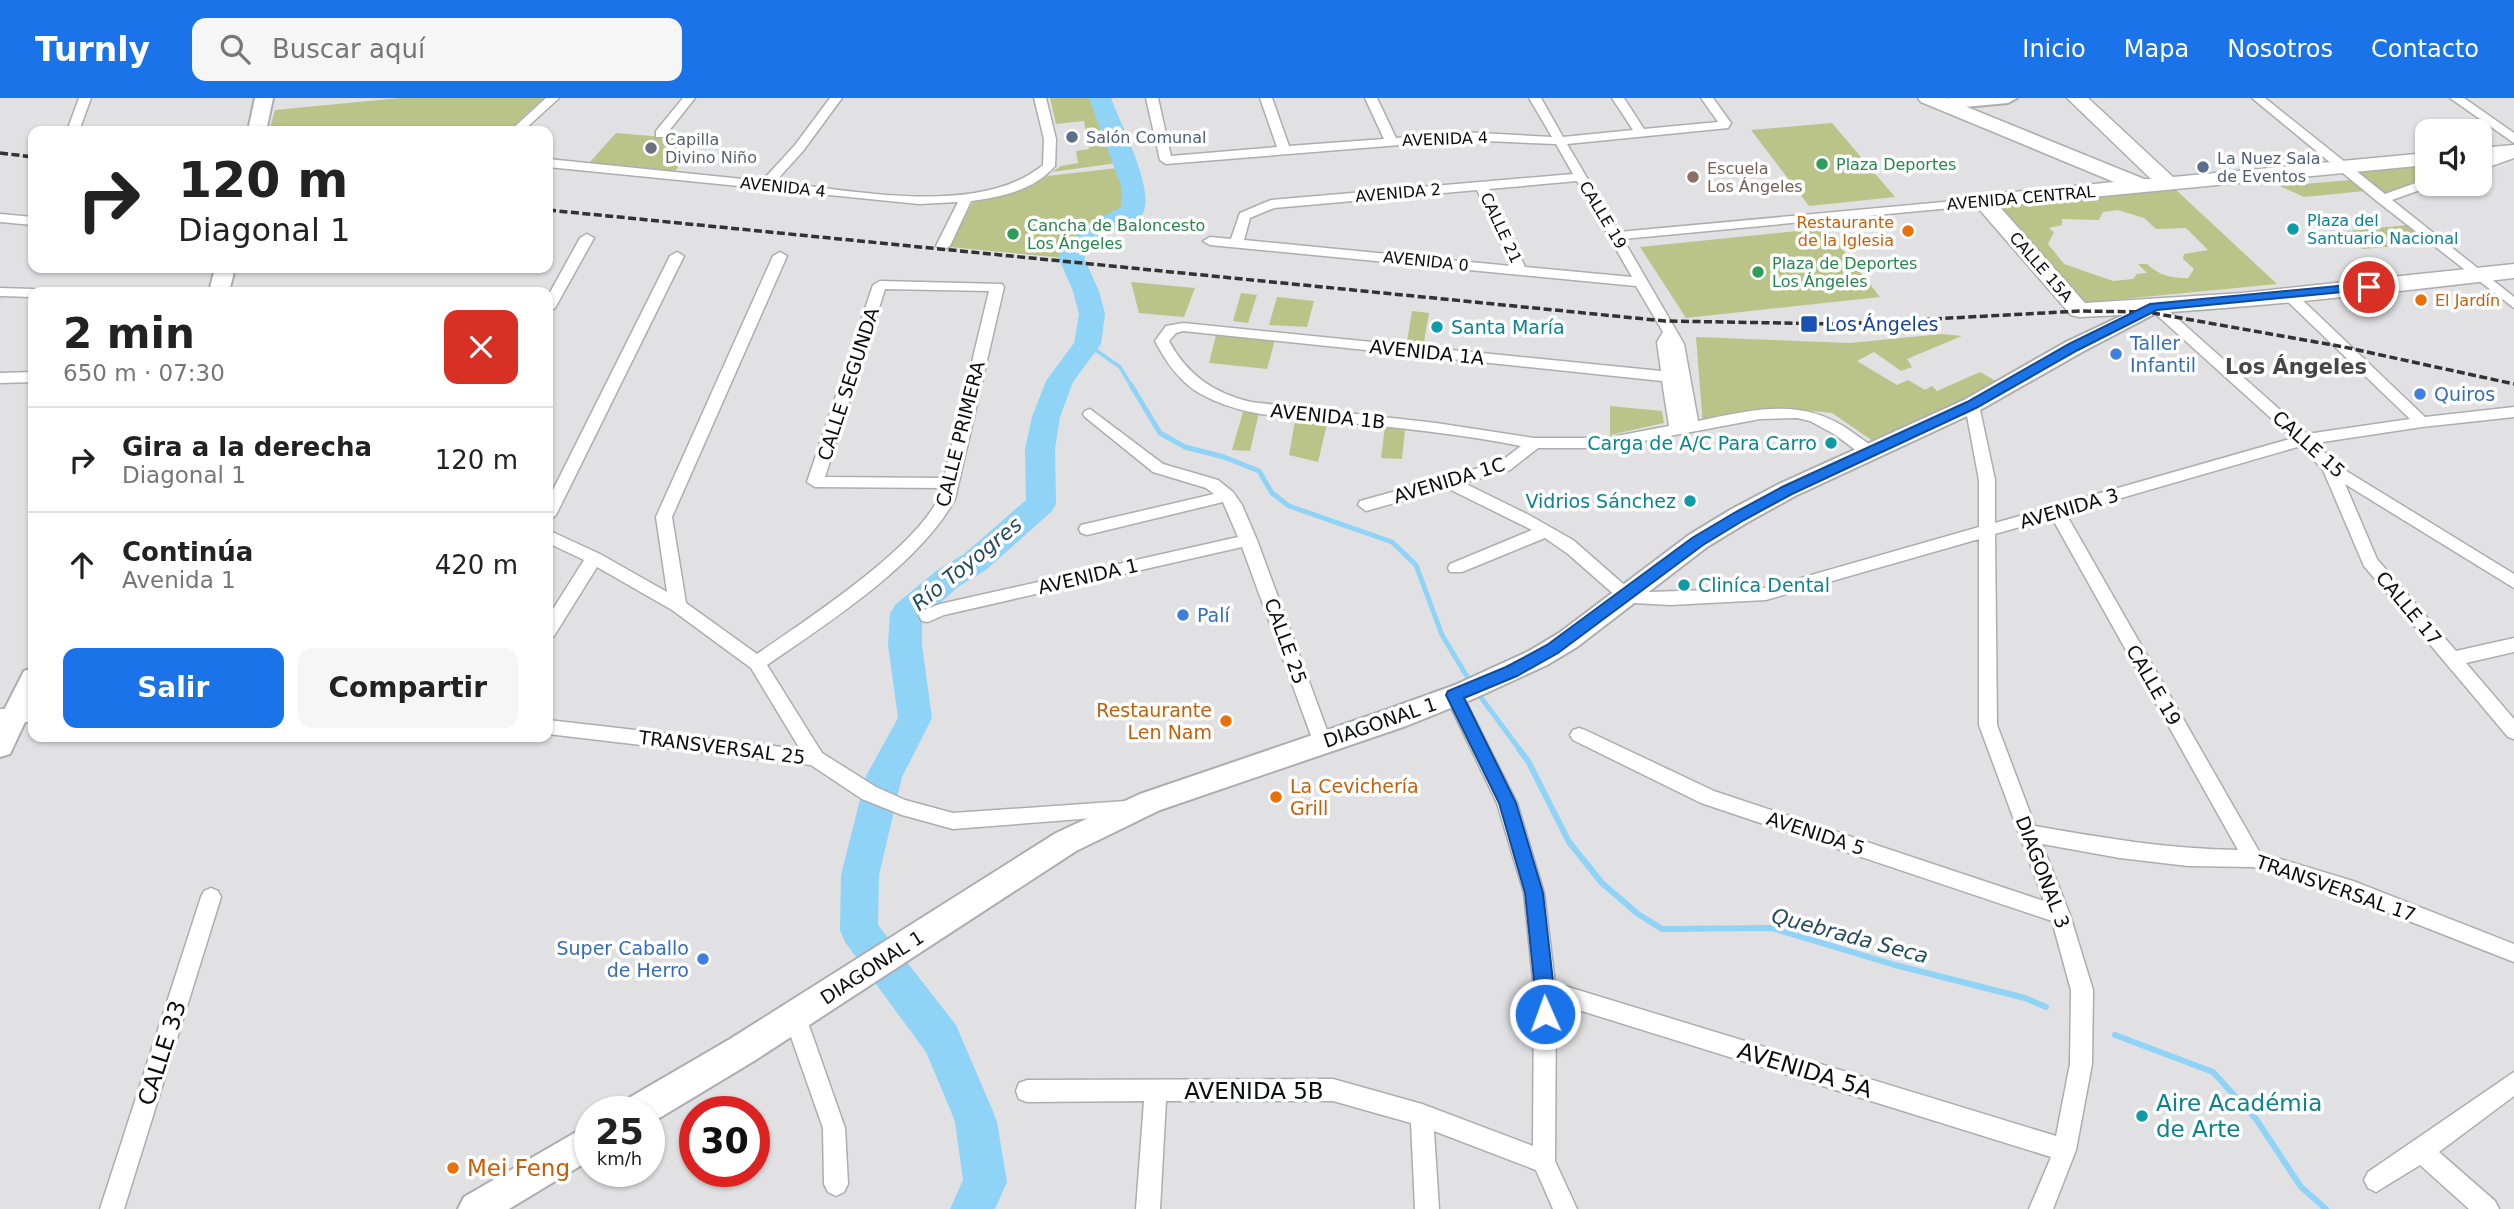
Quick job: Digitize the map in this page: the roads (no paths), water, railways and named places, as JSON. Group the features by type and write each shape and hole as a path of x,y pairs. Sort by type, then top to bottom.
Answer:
{"main road":[{"path":"258,126 264,98"},
{"path":"1935,101 2008,98"},
{"path":"2077,98 2169,184"},
{"path":"1935,101 2142,187"},
{"path":"2492,153 2514,152"},
{"name":"AVENIDA CENTRAL","path":"1983,201 2415,160"},
{"name":"CALLE 15A","path":"1983,201 2079,310 2095,336"},
{"path":"2079,310 2289,295 2514,271"},
{"name":"DIAGONAL 1","path":"664,1096 795,1017 1066,842 1133,809 1322,741 1396,718 1459,694 1538,658 1568,640 1624,594 1698,541 1739,516 1787,490 1972,405 2095,336 2155,306"},
{"path":"0,746 28,689"},
{"path":"487,1206 574,1151"}],"street":[{"path":"75,126 85,98"},
{"path":"522,126 553,98"},
{"path":"660,134 689,98"},
{"path":"765,185 799,148 836,98"},
{"name":"AVENIDA 4","path":"553,164 919,200 967,197 1018,188 1037,178 1049,166 1050,139 1040,98"},
{"name":"AVENIDA 4","path":"1152,98 1166,160 1462,136 1559,141 1724,125 1707,98"},
{"path":"1266,98 1284,149"},
{"path":"1371,98 1391,141"},
{"name":"CALLE 19","path":"1535,98 1670,333 1664,342 1676,378 1684,429"},
{"path":"1618,98 1641,134"},
{"path":"2258,98 2514,304"},
{"path":"2456,98 2514,139"},
{"path":"2492,161 2514,152"},
{"name":"AVENIDA 2","path":"1237,243 1238,230 1245,216 1271,204 1581,177"},
{"name":"CALLE 21","path":"1481,186 1520,270"},
{"path":"2382,199 2415,187"},
{"path":"943,246 967,197"},
{"name":"AVENIDA CENTRAL","path":"1615,236 1983,201"},
{"path":"0,218 28,221"},
{"path":"553,299 587,238"},
{"name":"AVENIDA 0","path":"1210,241 1643,282"},
{"path":"553,505 677,256"},
{"path":"678,606 664,517 780,256"},
{"name":"CALLE PRIMERA","path":"757,663 844,602 926,532 938,517 950,483 997,287 880,285"},
{"name":"CALLE SEGUNDA","path":"880,285 815,482 950,483"},
{"path":"0,292 28,293"},
{"path":"2289,295 2422,422"},
{"name":"CALLE 15","path":"2155,306 2304,440 2330,468 2514,582"},
{"name":"AVENIDA 1A","path":"1171,329 1183,327 1676,378"},
{"name":"AVENIDA 1B","path":"1171,329 1162,341 1171,360 1186,376 1204,390 1245,406 1483,433 1534,443"},
{"path":"0,378 28,377"},
{"path":"1972,405 1987,480 1987,532"},
{"path":"1534,443 1605,443 1760,414 1797,413 1815,418 1839,430 1870,453"},
{"path":"1090,414 1158,468 1212,484 1227,496 1237,509 1249,541"},
{"name":"AVENIDA 3","path":"1624,594 1673,599 1766,594 2304,440 2422,422 2512,414"},
{"name":"AVENIDA 1C","path":"1366,505 1505,466 1534,443"},
{"name":"CALLE 17","path":"2330,468 2370,562 2514,732"},
{"path":"1449,482 1570,546 1624,594"},
{"path":"2343,496 2372,493"},
{"path":"1087,529 1227,496"},
{"name":"CALLE 19","path":"2056,511 2253,859"},
{"path":"1456,568 1546,531"},
{"name":"DIAGONAL 3","path":"1987,532 1988,724 1994,746 2060,915 2082,990 2081,1064 2065,1150 2041,1209"},
{"path":"553,538 594,558 678,606 757,663 815,758"},
{"name":"AVENIDA 1","path":"928,616 953,607 1249,541"},
{"name":"CALLE 25","path":"1249,541 1322,741"},
{"path":"553,623 594,558"},
{"path":"2452,659 2514,645"},
{"path":"1459,694 1507,803 1534,893 1545,990 1544,1162 1565,1209"},
{"name":"TRANSVERSAL 25","path":"553,728 815,758 869,793 902,807 953,821 1133,809"},
{"name":"AVENIDA 5","path":"1579,735 1708,797 2060,915"},
{"name":"TRANSVERSAL 17","path":"2028,833 2120,850 2188,858 2253,859 2353,890 2514,953"},
{"name":"CALLE 33","path":"112,1209 211,897"},
{"name":"AVENIDA 5A","path":"1545,990 2065,1150"},
{"path":"795,1017 834,1128 836,1184"},
{"path":"2376,1180 2421,1151 2514,1083"},
{"name":"AVENIDA 5B","path":"1027,1091 1333,1090 1422,1115 1544,1162"},
{"path":"1148,1209 1156,1091"},
{"path":"1422,1115 1427,1209"},
{"path":"2421,1151 2487,1209"}],"waterway":[{"name":"Río Toyogres","path":"972,1209 985,1182 976,1122 941,1039 859,930 860,875 884,776 915,718 905,645 906,614 947,579 975,562 1041,504 1040,449 1046,417 1060,381 1087,344 1092,314 1086,291 1071,257 1096,230 1133,210 1134,189 1100,98"},
{"name":"Quebrada Seca","path":"1087,344 1120,367 1132,387"},
{"name":"Quebrada Seca","path":"1131,385 1160,433 1185,447 1224,457 1259,471 1272,493 1289,506 1392,542 1416,565 1442,635 1471,683"},
{"name":"Quebrada Seca","path":"1477,692 1520,750"},
{"name":"Quebrada Seca","path":"1519,749 1528,761 1569,842 1602,883 1638,914 1662,929 1772,928 1895,965 2025,998 2046,1007"},
{"name":"Quebrada Seca","path":"2115,1035 2213,1072 2256,1119 2301,1187 2326,1209"}],"railway":[{"path":"0,153 28,156"},
{"path":"553,210 1665,321 1840,324 2080,311 2147,312 2344,347 2514,384"}],"place":[{"name":"Salón Comunal","path":"1072,137"},
{"name":"Capilla Divino Niño","path":"651,148"},
{"name":"Plaza Deportes","path":"1822,164"},
{"name":"La Nuez Sala de Eventos","path":"2203,167"},
{"name":"Escuela Los Ángeles","path":"1693,177"},
{"name":"Plaza del Santuario Nacional","path":"2293,229"},
{"name":"Restaurante de la Iglesia","path":"1908,231"},
{"name":"Cancha de Baloncesto Los Ángeles","path":"1013,234"},
{"name":"Plaza de Deportes Los Ángeles","path":"1758,272"},
{"name":"El Jardín","path":"2421,300"},
{"name":"Los Ángeles","path":"1809,324"},
{"name":"Santa María","path":"1437,327"},
{"name":"Taller Infantil","path":"2116,354"},
{"name":"Quiros","path":"2420,394"},
{"name":"Carga de A/C Para Carro","path":"1831,443"},
{"name":"Vidrios Sánchez","path":"1690,501"},
{"name":"Cliníca Dental","path":"1684,585"},
{"name":"Palí","path":"1183,615"},
{"name":"Restaurante Len Nam","path":"1226,721"},
{"name":"La Cevichería Grill","path":"1276,797"},
{"name":"Super Caballo de Herro","path":"703,959"},
{"name":"Aire Académia de Arte","path":"2142,1116"},
{"name":"Mei Feng","path":"453,1168"}],"district":[{"name":"Los Ángeles","path":"2296,367"}]}
